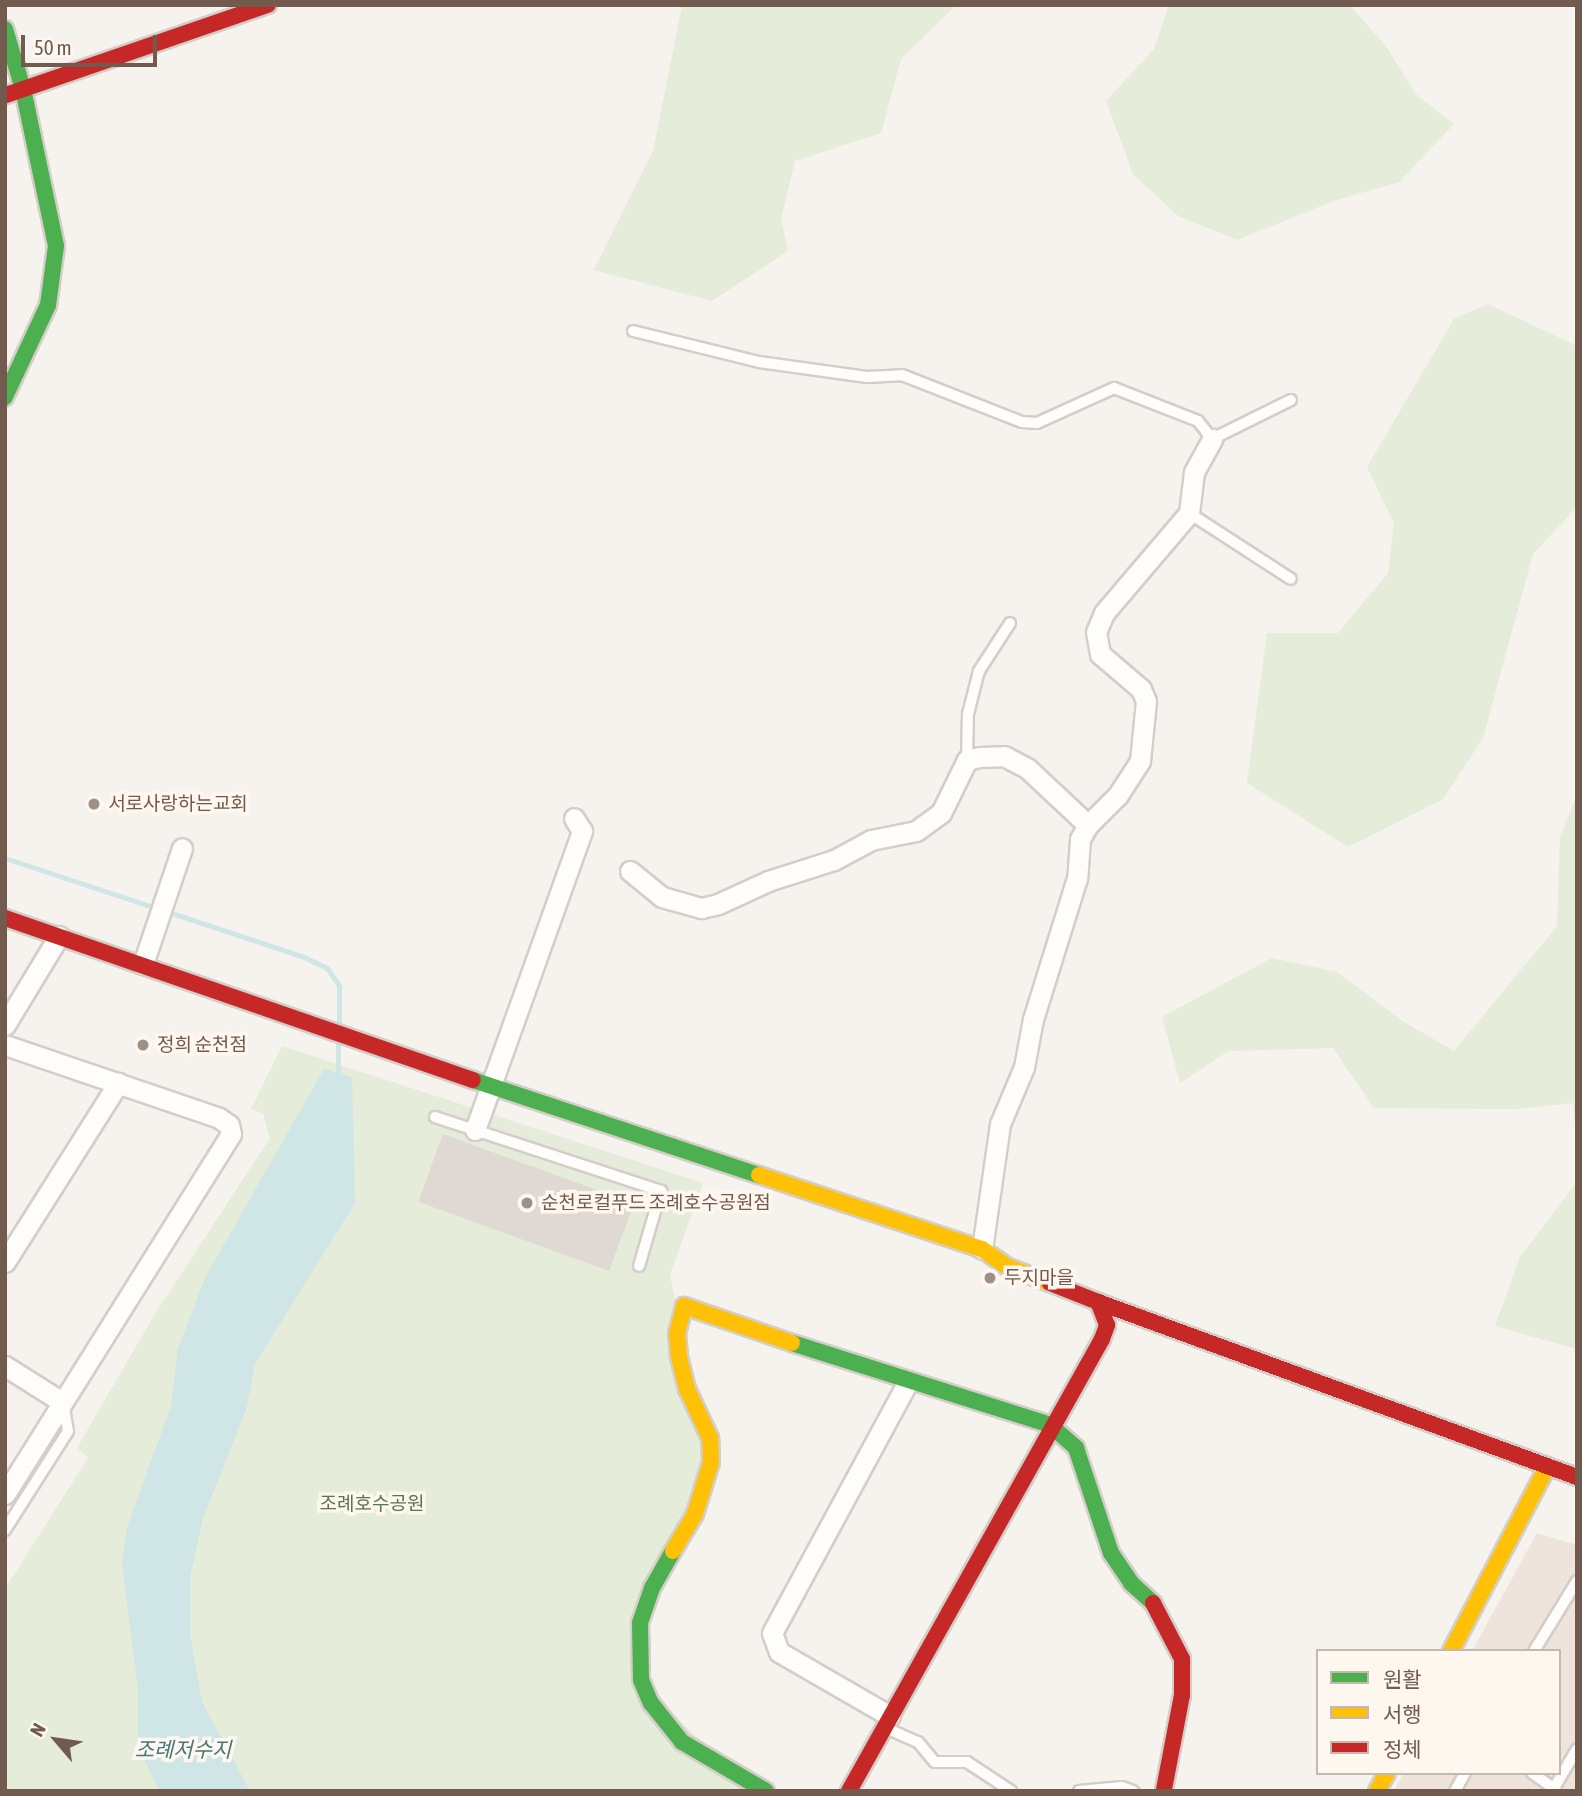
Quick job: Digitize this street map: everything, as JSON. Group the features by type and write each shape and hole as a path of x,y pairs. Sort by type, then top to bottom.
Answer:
{"street":[{"path":"5,95 268,5"},
{"path":"5,29 23,89 56,246 48,305 5,397"},
{"path":"982,1249 1000,1124 1024,1067 1033,1019 1077,878 1080,839 1088,825 1118,795 1140,761 1146,701 1141,689 1100,654 1096,632 1104,613 1189,513 1194,472 1212,439"},
{"path":"630,871 662,897 701,908 718,904 768,881 834,860 871,840 916,831 941,813 967,760 1004,756 1027,768 1088,825"},
{"path":"475,1130 582,831 574,818"},
{"path":"143,964 181,848"},
{"path":"5,918 490,1086 982,1249 1008,1267 1098,1302 1546,1467 1577,1476"},
{"path":"5,1025 59,936"},
{"path":"5,1045 219,1118 229,1125 231,1133 5,1494"},
{"path":"5,1262 118,1083"},
{"path":"849,1791 1050,1425 1102,1339 1107,1325 1098,1302"},
{"path":"766,1791 682,1742 652,1703 641,1680 640,1623 653,1588 695,1514 711,1462 710,1438 687,1389 679,1356 680,1317 684,1306 907,1383 1050,1425 1076,1448 1111,1553 1131,1583 1158,1608 1182,1660 1182,1695 1168,1790"},
{"path":"5,1367 62,1402"},
{"path":"887,1722 779,1652 772,1633 907,1383"},
{"path":"1452,1649 1546,1467"},
{"path":"1377,1791 1386,1775"}],"lane":[{"path":"633,331 780,365 867,377 902,375 1022,422 1037,423 1114,388 1198,421 1212,439 1291,400"},
{"path":"1189,513 1291,579"},
{"path":"967,760 968,715 979,671 1010,624"},
{"path":"435,1116 662,1191 639,1266"},
{"path":"5,1530 68,1431 62,1402"},
{"path":"1535,1649 1577,1581"},
{"path":"887,1722 918,1742 935,1762 967,1762 1011,1791"},
{"path":"1535,1775 1555,1789 1577,1749"},
{"path":"1455,1791 1464,1775"},
{"path":"1079,1791 1122,1787 1133,1791"}],"shaded area":[{"path":"1537,1533 1577,1545 1577,1791 1394,1791 1403,1775 1561,1775 1561,1649 1473,1649"}],"green space":[{"path":"682,5 956,5 901,59 881,133 795,161 781,219 788,251 712,301 594,270 653,151"},
{"path":"1169,5 1356,5 1352,8 1385,45 1416,94 1454,124 1399,182 1336,200 1237,240 1178,216 1133,174 1106,101 1154,49"},
{"path":"1488,304 1577,346 1577,507 1533,554 1483,738 1443,799 1348,847 1247,783 1267,633 1338,633 1388,573 1394,523 1367,467 1454,319"},
{"path":"1577,795 1577,1142 1573,1103 1517,1109 1374,1108 1333,1048 1228,1051 1180,1083 1162,1017 1272,958 1337,972 1401,1020 1454,1051 1557,926 1560,837"},
{"name":"조례호수공원","path":"282,1046 703,1183 670,1275 705,1453 630,1673 753,1791 5,1791 5,1589 88,1458 77,1448 153,1317 270,1138 263,1114 251,1109"},
{"path":"1577,1182 1577,1349 1495,1326 1520,1257"}],"water":[{"name":"조례저수지","path":"324,1069 352,1077 355,1203 255,1364 247,1407 203,1518 190,1577 190,1634 202,1702 250,1791 159,1791 138,1746 138,1689 122,1564 127,1527 171,1406 178,1348 206,1276"}],"building":[{"path":"443,1134 634,1203 609,1271 418,1202"}],"waterway":[{"path":"5,858 302,956 327,968 339,985 339,1023"},
{"path":"338,1043 338,1073"}],"traffic: fast":[{"path":"5,29 23,89 56,246 48,305 5,397"},
{"path":"473,1080 759,1175"},
{"path":"792,1343 1050,1425 1076,1448 1111,1553 1131,1583 1153,1603"},
{"path":"673,1551 652,1588 640,1623 641,1680 651,1703 682,1742 766,1791"}],"traffic: slow":[{"path":"759,1175 982,1249 1008,1267 1050,1283"},
{"path":"673,1551 695,1514 711,1462 710,1438 687,1389 679,1356 677,1333 684,1306 792,1343"},
{"path":"1452,1649 1547,1467"},
{"path":"1377,1791 1386,1775"}],"traffic: jam":[{"path":"6,95 268,5"},
{"path":"5,918 473,1080"},
{"path":"849,1791 1102,1339 1107,1325 1098,1302 1050,1283"},
{"path":"1098,1302 1577,1477"},
{"path":"1153,1603 1182,1659 1182,1695 1164,1789"}],"place":[{"name":"서로사랑하는교회","path":"94,804"},
{"name":"정희 순천점","path":"143,1045"},
{"name":"순천로컬푸드 조례호수공원점","path":"527,1203"},
{"name":"두지마을","path":"990,1278"}]}
